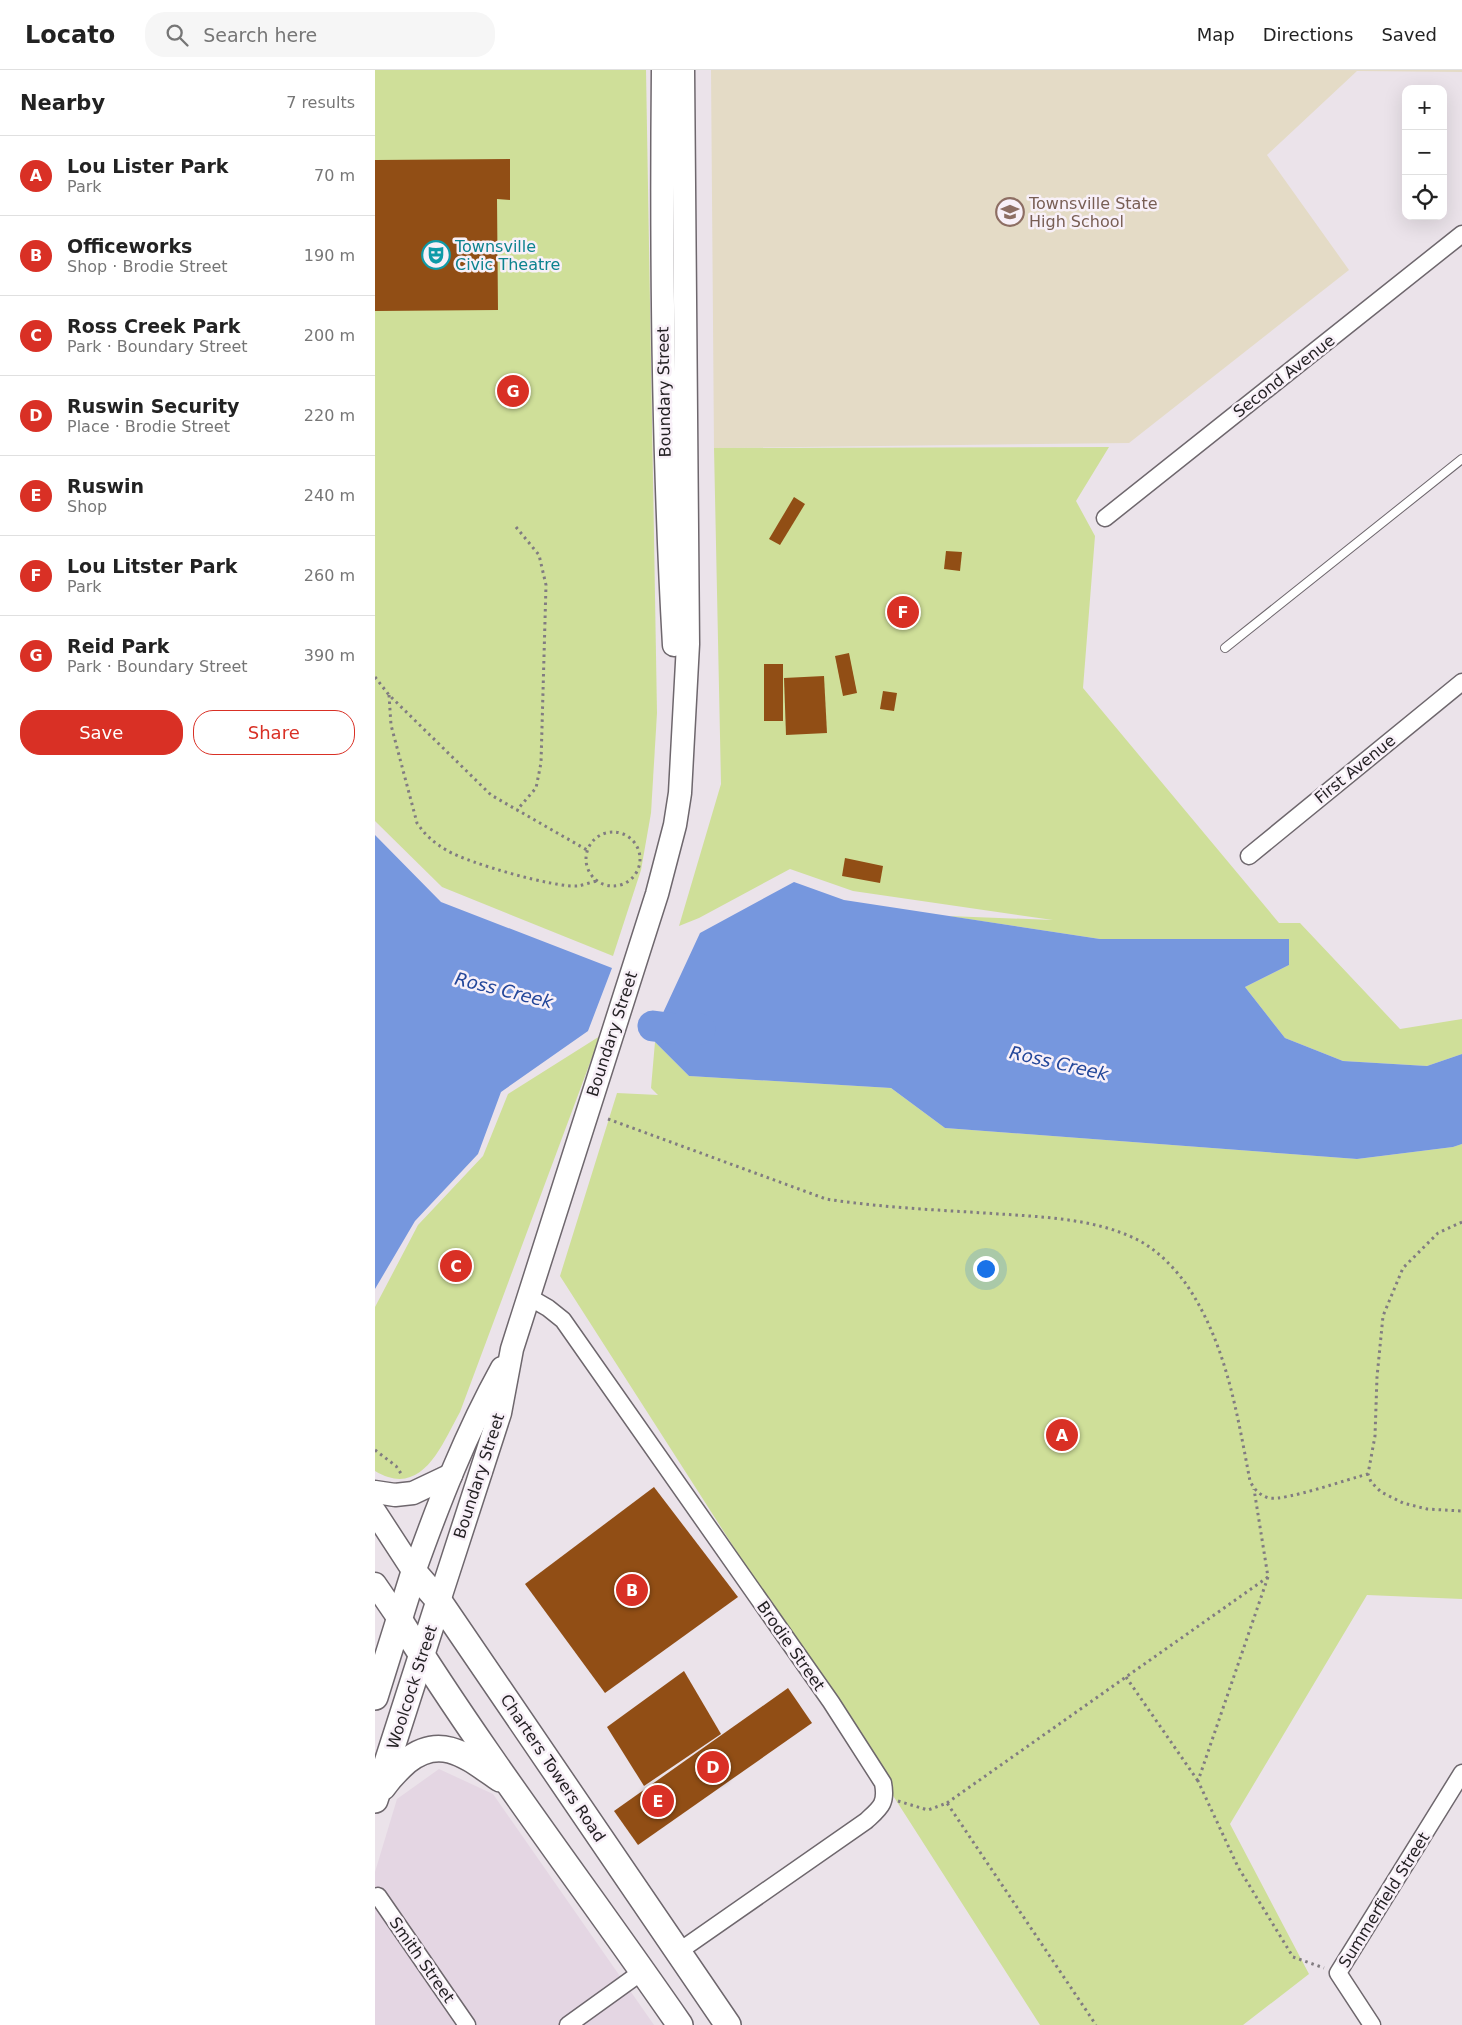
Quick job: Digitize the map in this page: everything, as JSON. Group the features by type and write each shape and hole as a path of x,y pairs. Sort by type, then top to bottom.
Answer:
{"main road":[{"name":"Boundary Street","path":"663,70 662,235 665,488 674,644 684,712"},
{"name":"Boundary Street","path":"439,1601 500,1413 512,1349 664,870 675,825 680,793 688,644 683,70"},
{"name":"Boundary Street","path":"414,1572 451,1475 479,1409 512,1349"},
{"path":"375,1492 395,1495 413,1494 451,1475"},
{"name":"Charters Towers Road","path":"375,1512 414,1572 439,1601 728,2025"},
{"name":"Woolcock Street","path":"375,1697 414,1572"},
{"path":"375,1584 510,1786 680,2025"},
{"name":"Woolcock Street","path":"376,1799 439,1601"},
{"path":"376,1799 399,1767 419,1753 435,1748 458,1752 510,1786"}],"street":[{"name":"Second Avenue","path":"1105,518 1462,234"},
{"name":"First Avenue","path":"1249,856 1462,682"},
{"name":"Brodie Street","path":"529,1297 548,1308 563,1320 831,1702 883,1783 885,1797"},
{"name":"Summerfield Street","path":"1372,2025 1338,1973 1462,1773"},
{"path":"678,1952 866,1821 880,1808 885,1797"},
{"name":"Smith Street","path":"378,1896 467,2025"},
{"path":"568,2025 643,1971"}],"lane":[{"path":"1225,648 1462,459"}],"path":[{"path":"517,526 539,555 546,585 539,777 535,788 517,810"},
{"path":"375,677 389,695 491,796 587,850"},
{"path":"389,695 391,725 417,822 426,836 449,852 479,863 559,885 579,886 597,881"},
{"path":"616,831 625,834 638,846 640,864 637,873 631,880 614,886 605,885 597,881 587,867 587,850 598,835 616,831"},
{"path":"608,1119 826,1199 859,1204 1044,1217 1089,1225 1139,1240 1170,1265 1186,1284 1199,1305 1229,1380 1250,1480 1254,1489 1268,1577 1198,1781"},
{"path":"1462,1222 1438,1233 1403,1268 1383,1316 1377,1377 1375,1436 1368,1474 1371,1482 1381,1492 1403,1503 1427,1510 1462,1511"},
{"path":"375,1450 396,1466 405,1483"},
{"path":"1254,1489 1269,1498 1278,1498 1368,1474"},
{"path":"885,1797 928,1810 947,1803 1268,1577"},
{"path":"1126,1677 1198,1781 1238,1867 1293,1957 1338,1973"},
{"path":"947,1803 1096,2025"}],"shaded area":[{"name":"Townsville State High School","path":"711,70 1462,70 1462,72 1357,71 1267,155 1349,270 1129,443 714,448"},
{"path":"439,1769 493,1794 654,2025 375,2025 375,1872 397,1799"}],"green space":[{"path":"375,70 646,70 657,713 651,813 641,870 613,956 442,887 375,821"},
{"path":"1109,447 1076,501 1095,536 1083,688 1279,923 1300,923 1400,1029 1462,1019 1462,1054 1427,1066 1343,1061 1285,1038 1245,987 1289,965 1288,939 1100,939 948,916 1053,920 853,891 790,869 699,918 679,926 721,784 714,448"},
{"path":"600,1036 460,1412 437,1453 418,1474 405,1478 391,1478 375,1471 375,1307 418,1225 483,1156 508,1094"},
{"path":"655,1042 689,1076 891,1088 945,1128 1357,1159 1453,1147 1462,1144 1462,1599 1367,1595 1230,1824 1309,1974 1243,2025 1040,2025 560,1276 617,1093 658,1095 651,1088"}],"water":[{"path":"375,835 441,902 612,968 588,1031 501,1092 478,1154 415,1221 375,1289"},
{"path":"794,882 844,900 1100,939 1289,939 1289,965 1245,987 1285,1038 1343,1061 1427,1066 1462,1054 1462,1144 1453,1147 1357,1159 945,1128 891,1088 689,1076 655,1042 662,1015 700,933"}],"building":[{"name":"Townsville Civic Theatre","path":"510,159 510,200 497,199 498,310 375,311 375,160"},
{"path":"794,497 805,504 780,545 769,539"},
{"path":"946,551 962,552 960,571 944,569"},
{"path":"849,653 857,693 843,696 835,656"},
{"path":"764,664 783,664 783,721 764,721"},
{"path":"824,676 827,733 786,735 784,678"},
{"path":"883,691 897,693 894,711 880,709"},
{"path":"845,858 883,866 880,883 842,876"},
{"path":"654,1487 738,1597 605,1693 525,1584"},
{"path":"684,1671 721,1734 644,1786 607,1727"},
{"path":"788,1688 812,1723 638,1845 614,1811"}],"waterway":[{"name":"Ross Creek","path":"653,1026 676,1029 700,1029"}],"place":[{"name":"Townsville State High School","path":"1010,212"},
{"name":"Townsville Civic Theatre","path":"436,255"},
{"name":"Reid Park","path":"513,391"},
{"name":"Lou Litster Park","path":"903,612"},
{"name":"Ross Creek Park","path":"456,1266"},
{"name":"Lou Lister Park","path":"1062,1435"},
{"name":"Officeworks","path":"632,1590"},
{"name":"Ruswin Security","path":"713,1767"},
{"name":"Ruswin","path":"658,1801"}]}
